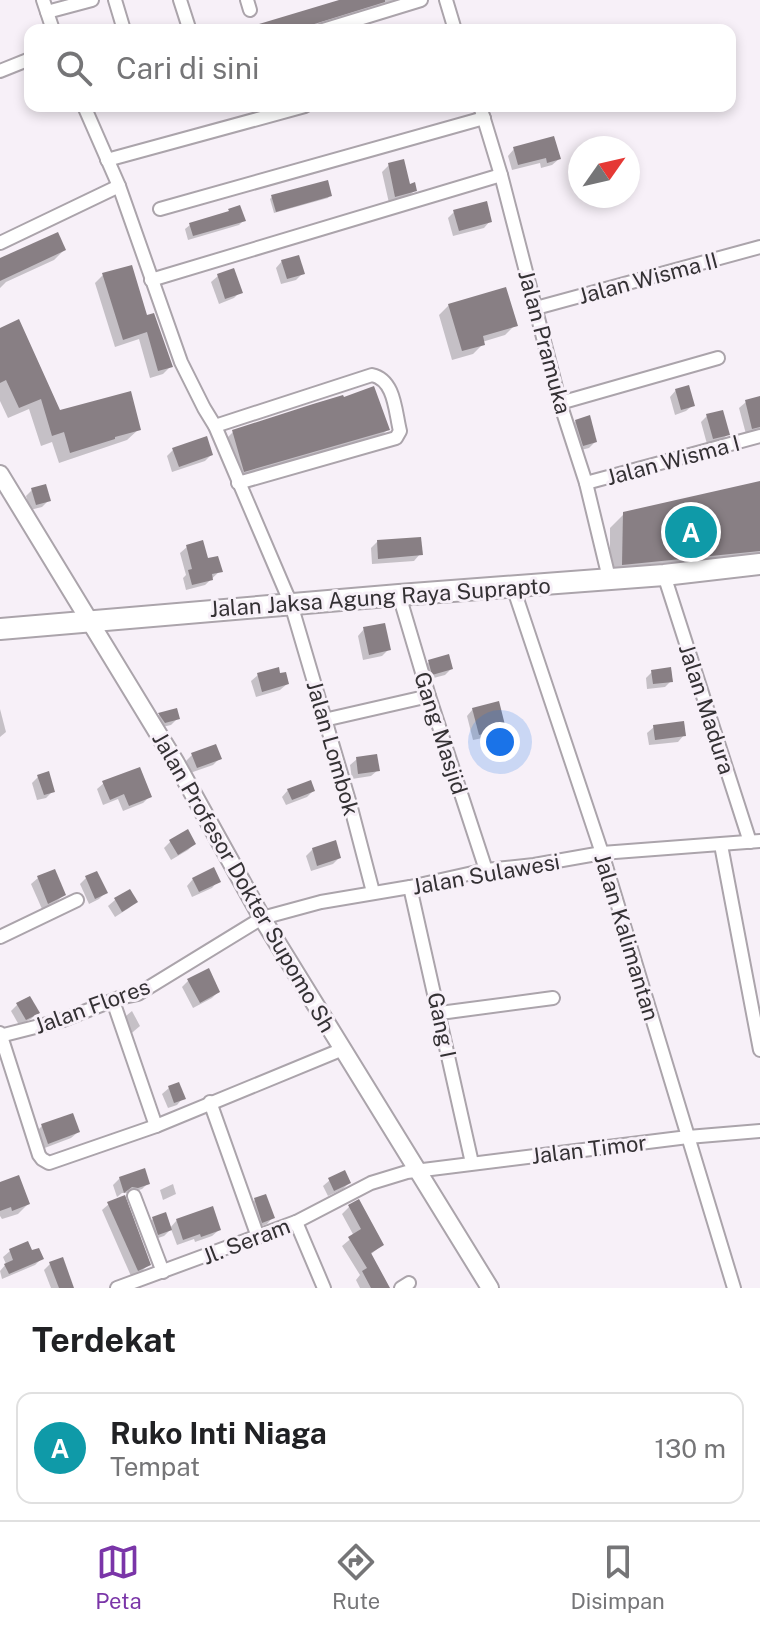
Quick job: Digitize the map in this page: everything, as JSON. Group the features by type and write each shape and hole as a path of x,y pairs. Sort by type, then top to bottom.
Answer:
{"main road":[{"name":"Jalan Jaksa Agung Raya Suprapto","path":"0,629 664,575 760,564"}],"street":[{"path":"45,6 92,0"},
{"path":"115,0 122,24"},
{"path":"180,0 188,24"},
{"path":"343,24 421,0"},
{"path":"446,0 453,24"},
{"path":"0,71 24,61"},
{"name":"Jalan Lombok","path":"87,112 119,186 181,362 215,426 291,604 373,892"},
{"path":"107,160 283,112"},
{"path":"160,209 482,112"},
{"name":"Jalan Pramuka","path":"482,112 560,403 586,483 609,578"},
{"path":"151,280 501,175"},
{"path":"0,243 119,186"},
{"name":"Jalan Wisma II","path":"536,308 760,247"},
{"path":"560,403 718,358"},
{"path":"215,426 372,375 381,377 388,385 400,431 396,438 238,483"},
{"name":"Jalan Wisma I","path":"586,483 760,436"},
{"name":"Jalan Profesor Dokter Supomo Sh","path":"0,474 176,763 262,918 490,1288"},
{"name":"Jalan Madura","path":"664,575 755,842"},
{"name":"Jalan Kalimantan","path":"513,587 602,853 734,1288"},
{"name":"Gang Masjid","path":"399,595 486,870"},
{"path":"324,720 429,696"},
{"name":"Jalan Sulawesi","path":"262,918 321,902 486,870 602,853 755,842"},
{"path":"721,845 760,1050"},
{"name":"Gang I","path":"410,887 472,1163"},
{"path":"0,937 77,900"},
{"name":"Jalan Flores","path":"0,1035 63,1020 138,994 262,918"},
{"path":"440,1013 553,998"},
{"path":"113,1001 156,1126"},
{"path":"0,1035 39,1155 46,1162 54,1162 156,1126 343,1049"},
{"path":"210,1102 258,1237"},
{"name":"Jalan Timor","path":"418,1170 760,1131"},
{"name":"Jl. Seram","path":"117,1288 296,1222 376,1181 418,1170"},
{"path":"134,1196 163,1272"},
{"path":"296,1222 324,1288"}],"building":[{"path":"339,0 385,0 314,24 259,24"},
{"path":"554,136 561,159 547,163 546,158 518,165 513,147"},
{"path":"404,159 410,184 415,182 417,191 395,197 388,163"},
{"path":"328,180 332,196 276,212 271,195"},
{"path":"487,201 492,222 459,231 453,210"},
{"path":"240,205 246,221 193,236 189,223"},
{"path":"58,232 66,250 0,281 0,258"},
{"path":"299,255 305,274 287,279 281,260"},
{"path":"132,265 147,315 154,313 173,367 158,371 147,332 123,340 102,273"},
{"path":"234,268 243,293 225,299 217,274"},
{"path":"506,287 518,326 483,336 485,345 462,351 448,304"},
{"path":"19,319 60,410 131,391 141,430 70,453 64,432 52,436 41,399 19,408 6,380 0,383 0,328"},
{"path":"689,385 695,406 681,410 675,389"},
{"path":"374,386 390,430 244,472 232,430"},
{"path":"760,396 760,427 752,429 745,400"},
{"path":"723,410 730,435 713,439 706,414"},
{"path":"590,415 597,442 583,446 575,420"},
{"path":"207,436 213,455 179,467 172,448"},
{"path":"760,481 760,551 622,565 623,512"},
{"path":"46,484 51,501 36,505 31,488"},
{"path":"421,537 423,555 378,559 377,540"},
{"path":"203,540 208,558 218,556 223,572 212,574 213,580 192,585 186,545"},
{"path":"385,623 391,650 369,655 363,627"},
{"path":"449,654 453,669 432,675 428,660"},
{"path":"279,667 280,673 286,672 289,684 262,692 257,673"},
{"path":"671,667 673,682 653,684 651,670"},
{"path":"499,701 506,729 479,735 472,708"},
{"path":"177,708 180,719 165,723 158,713"},
{"path":"684,721 686,736 655,740 653,725"},
{"path":"216,744 222,759 197,768 191,753"},
{"path":"377,754 380,771 358,774 356,757"},
{"path":"140,767 152,797 129,806 124,794 110,800 102,781"},
{"path":"49,771 55,792 44,795 37,775"},
{"path":"311,780 315,791 292,800 287,789"},
{"path":"188,829 196,844 178,855 169,840"},
{"path":"336,840 341,858 317,866 312,848"},
{"path":"214,867 221,882 199,892 192,878"},
{"path":"55,869 66,895 48,904 37,876"},
{"path":"97,871 108,893 95,899 85,876"},
{"path":"130,889 138,902 122,912 114,898"},
{"path":"209,968 220,992 200,1003 187,979"},
{"path":"30,996 40,1013 26,1020 16,1003"},
{"path":"179,1082 186,1099 174,1103 168,1086"},
{"path":"73,1113 80,1132 48,1144 41,1124"},
{"path":"145,1168 150,1184 132,1187 124,1193 119,1177"},
{"path":"345,1170 351,1183 334,1191 328,1178"},
{"path":"19,1175 30,1204 12,1211 11,1207 0,1211 0,1182"},
{"path":"266,1194 275,1218 262,1223 254,1198"},
{"path":"125,1195 151,1265 138,1271 107,1202"},
{"path":"359,1199 384,1245 371,1253 390,1288 371,1288 362,1271 367,1268 348,1237 361,1229 348,1205"},
{"path":"213,1206 221,1230 183,1240 176,1219"},
{"path":"166,1212 172,1230 158,1235 152,1217"},
{"path":"28,1241 32,1250 39,1248 44,1259 9,1274 4,1264 13,1260 9,1249"},
{"path":"63,1257 74,1288 59,1288 49,1262"}],"place":[{"name":"Ruko Inti Niaga","path":"691,532"}]}
